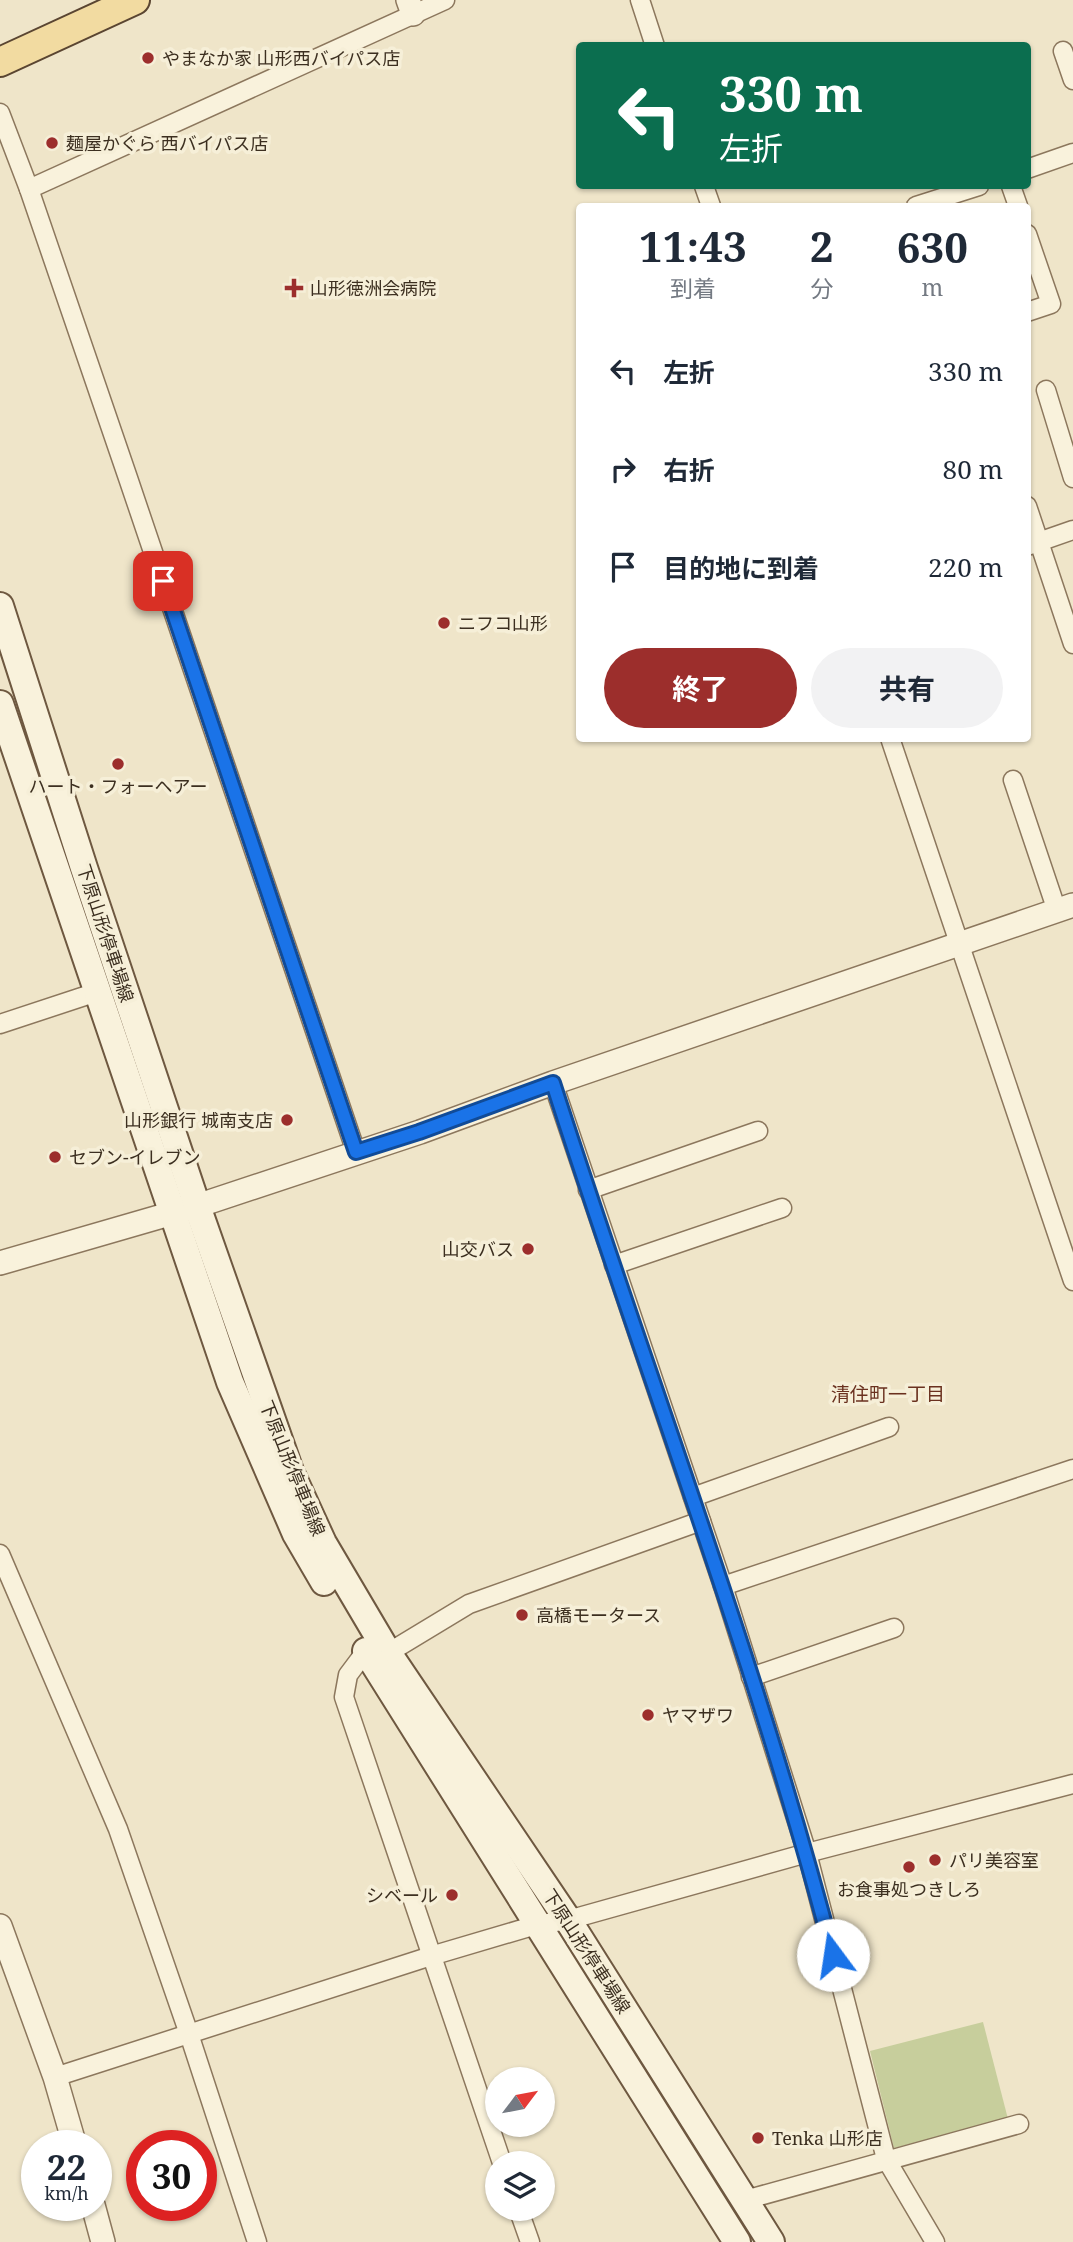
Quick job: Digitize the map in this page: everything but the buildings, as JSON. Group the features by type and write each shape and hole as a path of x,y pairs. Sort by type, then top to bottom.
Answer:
{"main road":[{"path":"0,41 90,0"},
{"path":"0,62 135,0"},
{"name":"下原山形停車場線","path":"0,606 197,1206 290,1471 377,1652 536,1925 737,2242"},
{"name":"下原山形停車場線","path":"0,704 230,1382 296,1534 568,1920 771,2242"}],"street":[{"path":"29,189 411,7 445,0"},
{"path":"646,2 654,42"},
{"path":"1063,51 1073,80"},
{"path":"0,113 29,189 356,1152"},
{"path":"1031,168 1073,153"},
{"path":"928,203 970,189"},
{"path":"1031,246 1051,304 1031,311"},
{"path":"1046,390 1073,478"},
{"path":"1073,530 1033,544 1073,644"},
{"path":"891,742 1073,1281"},
{"path":"0,1263 197,1206 419,1132 553,1083 1065,908 1013,780"},
{"path":"0,1024 97,992"},
{"path":"553,1083 723,1586 807,1853 886,2159 935,2242"},
{"path":"588,1190 758,1131"},
{"path":"614,1265 782,1208"},
{"path":"693,1497 888,1427"},
{"path":"723,1586 1073,1469"},
{"path":"498,2151 344,1697 348,1675 377,1652 468,1604 701,1521"},
{"path":"0,1554 118,1829 257,2242"},
{"path":"751,1677 894,1628"},
{"path":"55,2077 431,1955 1073,1784"},
{"path":"0,1926 55,2077 70,2130"},
{"path":"746,2200 1019,2124"},
{"path":"97,2221 103,2242"},
{"path":"523,2221 530,2242"}],"green space":[{"path":"983,2022 1008,2119 894,2148 870,2051"}],"place":[{"name":"やまなか家 山形西バイパス店","path":"148,58"},
{"name":"麺屋かぐら 西バイパス店","path":"52,143"},
{"name":"山形徳洲会病院","path":"294,288"},
{"name":"ニフコ山形","path":"444,623"},
{"name":"ハート・フォーヘアー","path":"118,764"},
{"name":"山形銀行 城南支店","path":"287,1120"},
{"name":"セブン-イレブン","path":"55,1157"},
{"name":"山交バス","path":"528,1249"},
{"name":"高橋モータース","path":"522,1615"},
{"name":"ヤマザワ","path":"648,1715"},
{"name":"パリ美容室","path":"935,1860"},
{"name":"お食事処つきしろ","path":"909,1867"},
{"name":"シベール","path":"452,1895"},
{"name":"Tenka 山形店","path":"758,2138"}],"district":[{"name":"清住町一丁目","path":"888,1394"}],"route":[{"path":"163,581 356,1152 553,1083 723,1586 807,1853 833,1955"}]}
